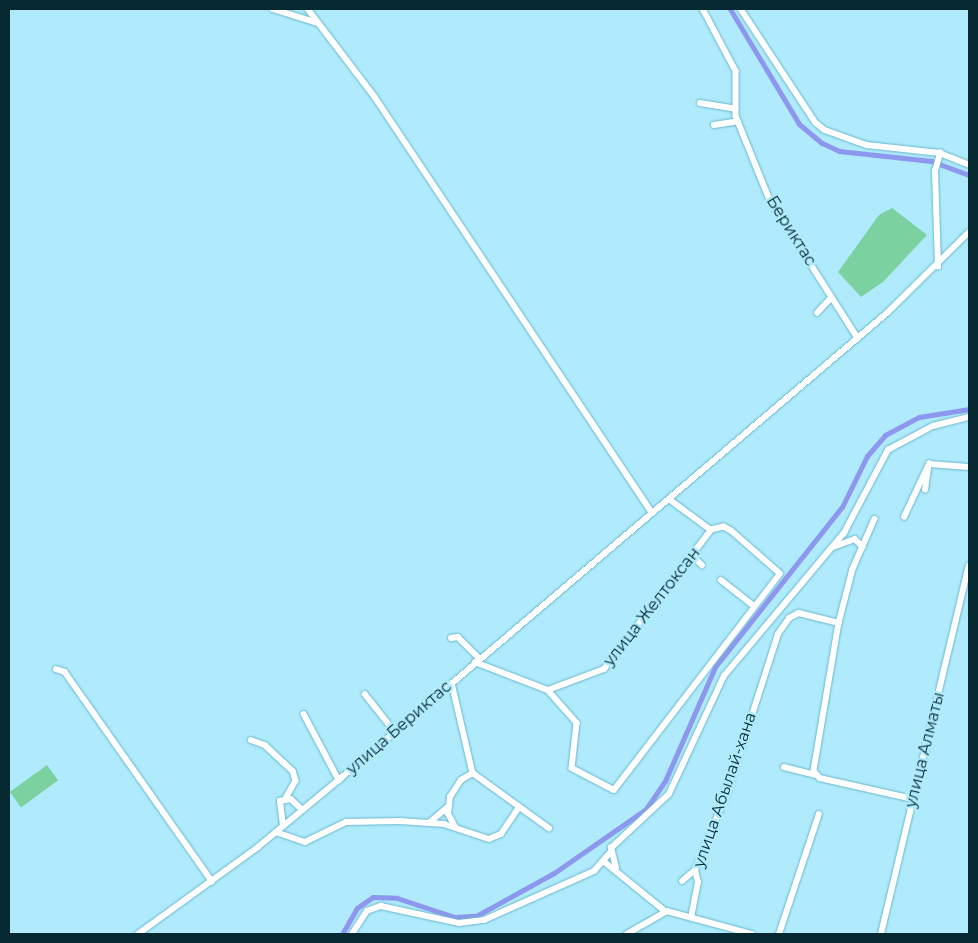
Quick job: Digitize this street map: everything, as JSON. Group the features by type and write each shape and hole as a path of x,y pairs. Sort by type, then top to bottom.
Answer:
{"street":[{"path":"273,9 319,24"},
{"path":"308,9 375,97 652,512"},
{"path":"703,9 736,71 737,119 714,125"},
{"path":"741,9 816,123 825,130 867,145 940,153 969,165"},
{"path":"700,102 736,109"},
{"name":"Бериктас","path":"737,119 770,200 829,300 858,338"},
{"path":"938,268 935,171 940,153"},
{"name":"улица Бериктас","path":"138,934 276,832 339,780 477,660 858,338 938,268 969,232"},
{"path":"816,313 829,300"},
{"path":"352,934 367,912 381,906 459,922 484,920 606,863 610,854 669,794 730,666 831,548 862,504 888,450 926,428 969,417"},
{"path":"929,465 969,467"},
{"path":"925,490 929,465"},
{"path":"904,517 929,465"},
{"path":"451,638 458,637 477,660 548,690 579,727 572,768 614,790 780,574 731,531 724,527 712,530 669,499"},
{"path":"816,775 839,623 863,547 875,519"},
{"name":"улица Желтоксан","path":"548,690 608,666 712,530"},
{"path":"831,548 855,538 863,547"},
{"path":"692,556 702,564"},
{"name":"улица Алматы","path":"882,934 969,566"},
{"path":"721,580 754,606"},
{"name":"улица Абылай-хана","path":"691,918 698,883 695,870 727,793 783,625 804,613 839,623"},
{"path":"56,670 65,672 212,881"},
{"path":"452,683 473,773 549,828"},
{"path":"365,694 395,732"},
{"path":"304,714 339,780"},
{"path":"250,740 265,745 294,772 296,781 279,807 283,826"},
{"path":"784,767 913,799"},
{"path":"430,822 448,807 454,788 473,773"},
{"path":"286,798 303,810"},
{"path":"448,807 455,827"},
{"path":"276,832 305,842 360,820 430,822 455,827 480,838 496,837 519,807"},
{"path":"779,934 819,814"},
{"path":"610,854 616,868"},
{"path":"606,863 616,868 665,911 752,934"},
{"path":"682,881 695,870"},
{"path":"627,934 665,911"}],"green space":[{"path":"892,208 927,235 883,282 861,297 838,272 879,215"},
{"path":"47,765 58,780 21,807 10,792"}],"waterway":[{"path":"730,9 799,124 822,143 839,151 931,161 969,175"},
{"path":"342,934 357,908 373,897 397,898 454,917 476,916 554,873 646,809 665,781 715,667 842,507 867,456 885,435 919,417 969,409"}]}
